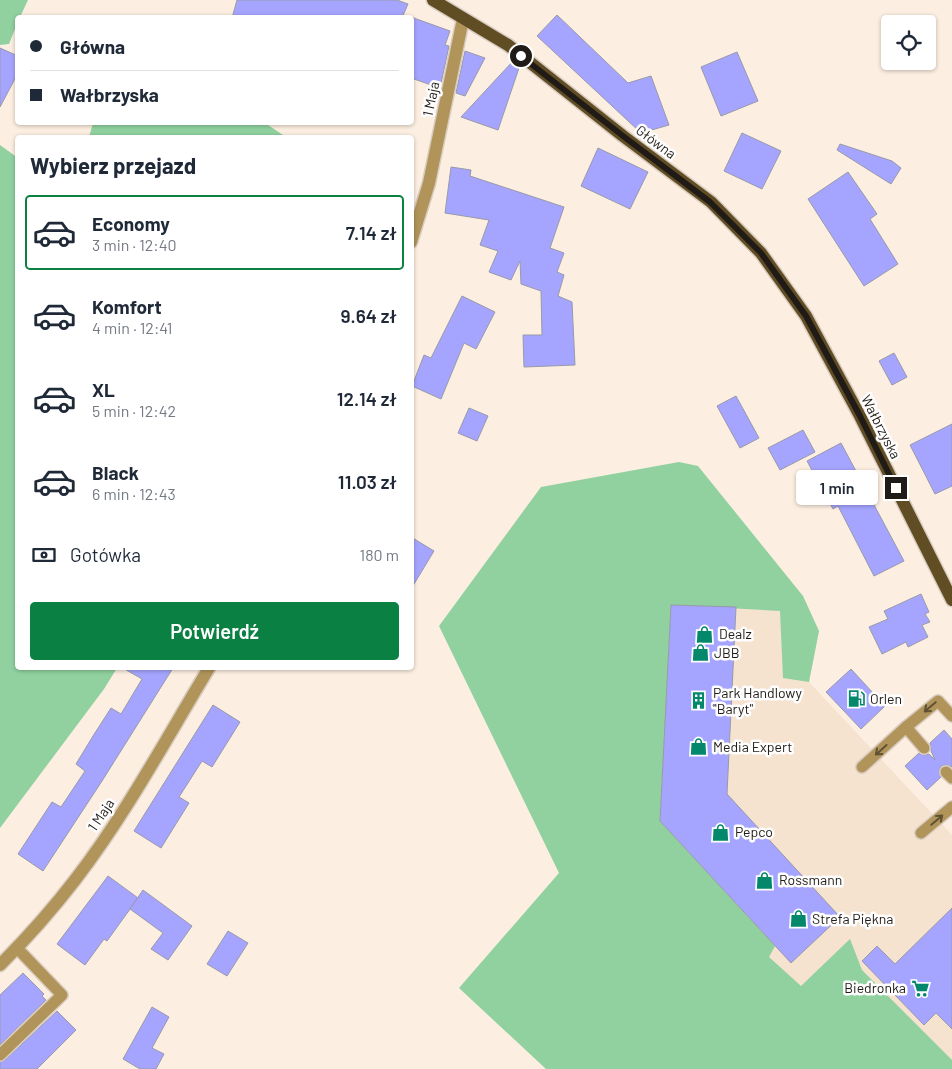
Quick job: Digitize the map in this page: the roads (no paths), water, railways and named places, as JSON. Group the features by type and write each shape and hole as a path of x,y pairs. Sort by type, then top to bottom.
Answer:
{"main road":[{"name":"Główna","path":"433,0 508,45 584,107 710,202 761,253 806,316 823,348"},
{"name":"Wałbrzyska","path":"823,348 860,416 952,600"}],"street":[{"name":"1 Maja","path":"414,232 429,182 463,19"},
{"name":"1 Maja","path":"0,965 32,933 76,879 114,824 208,670"}],"lane":[{"path":"862,767 938,701 952,716"},
{"path":"906,728 924,748"},
{"path":"921,834 952,807"},
{"path":"0,1055 62,995 17,948"}],"place":[{"name":"Dealz","path":"705,634"},
{"name":"JBB","path":"700,653"},
{"name":"Orlen","path":"856,699"},
{"name":"Park Handlowy \"Baryt\"","path":"699,701"},
{"name":"Media Expert","path":"699,747"},
{"name":"Pepco","path":"721,832"},
{"name":"Rossmann","path":"765,880"},
{"name":"Strefa Piękna","path":"798,919"},
{"name":"Biedronka","path":"920,988"}]}
